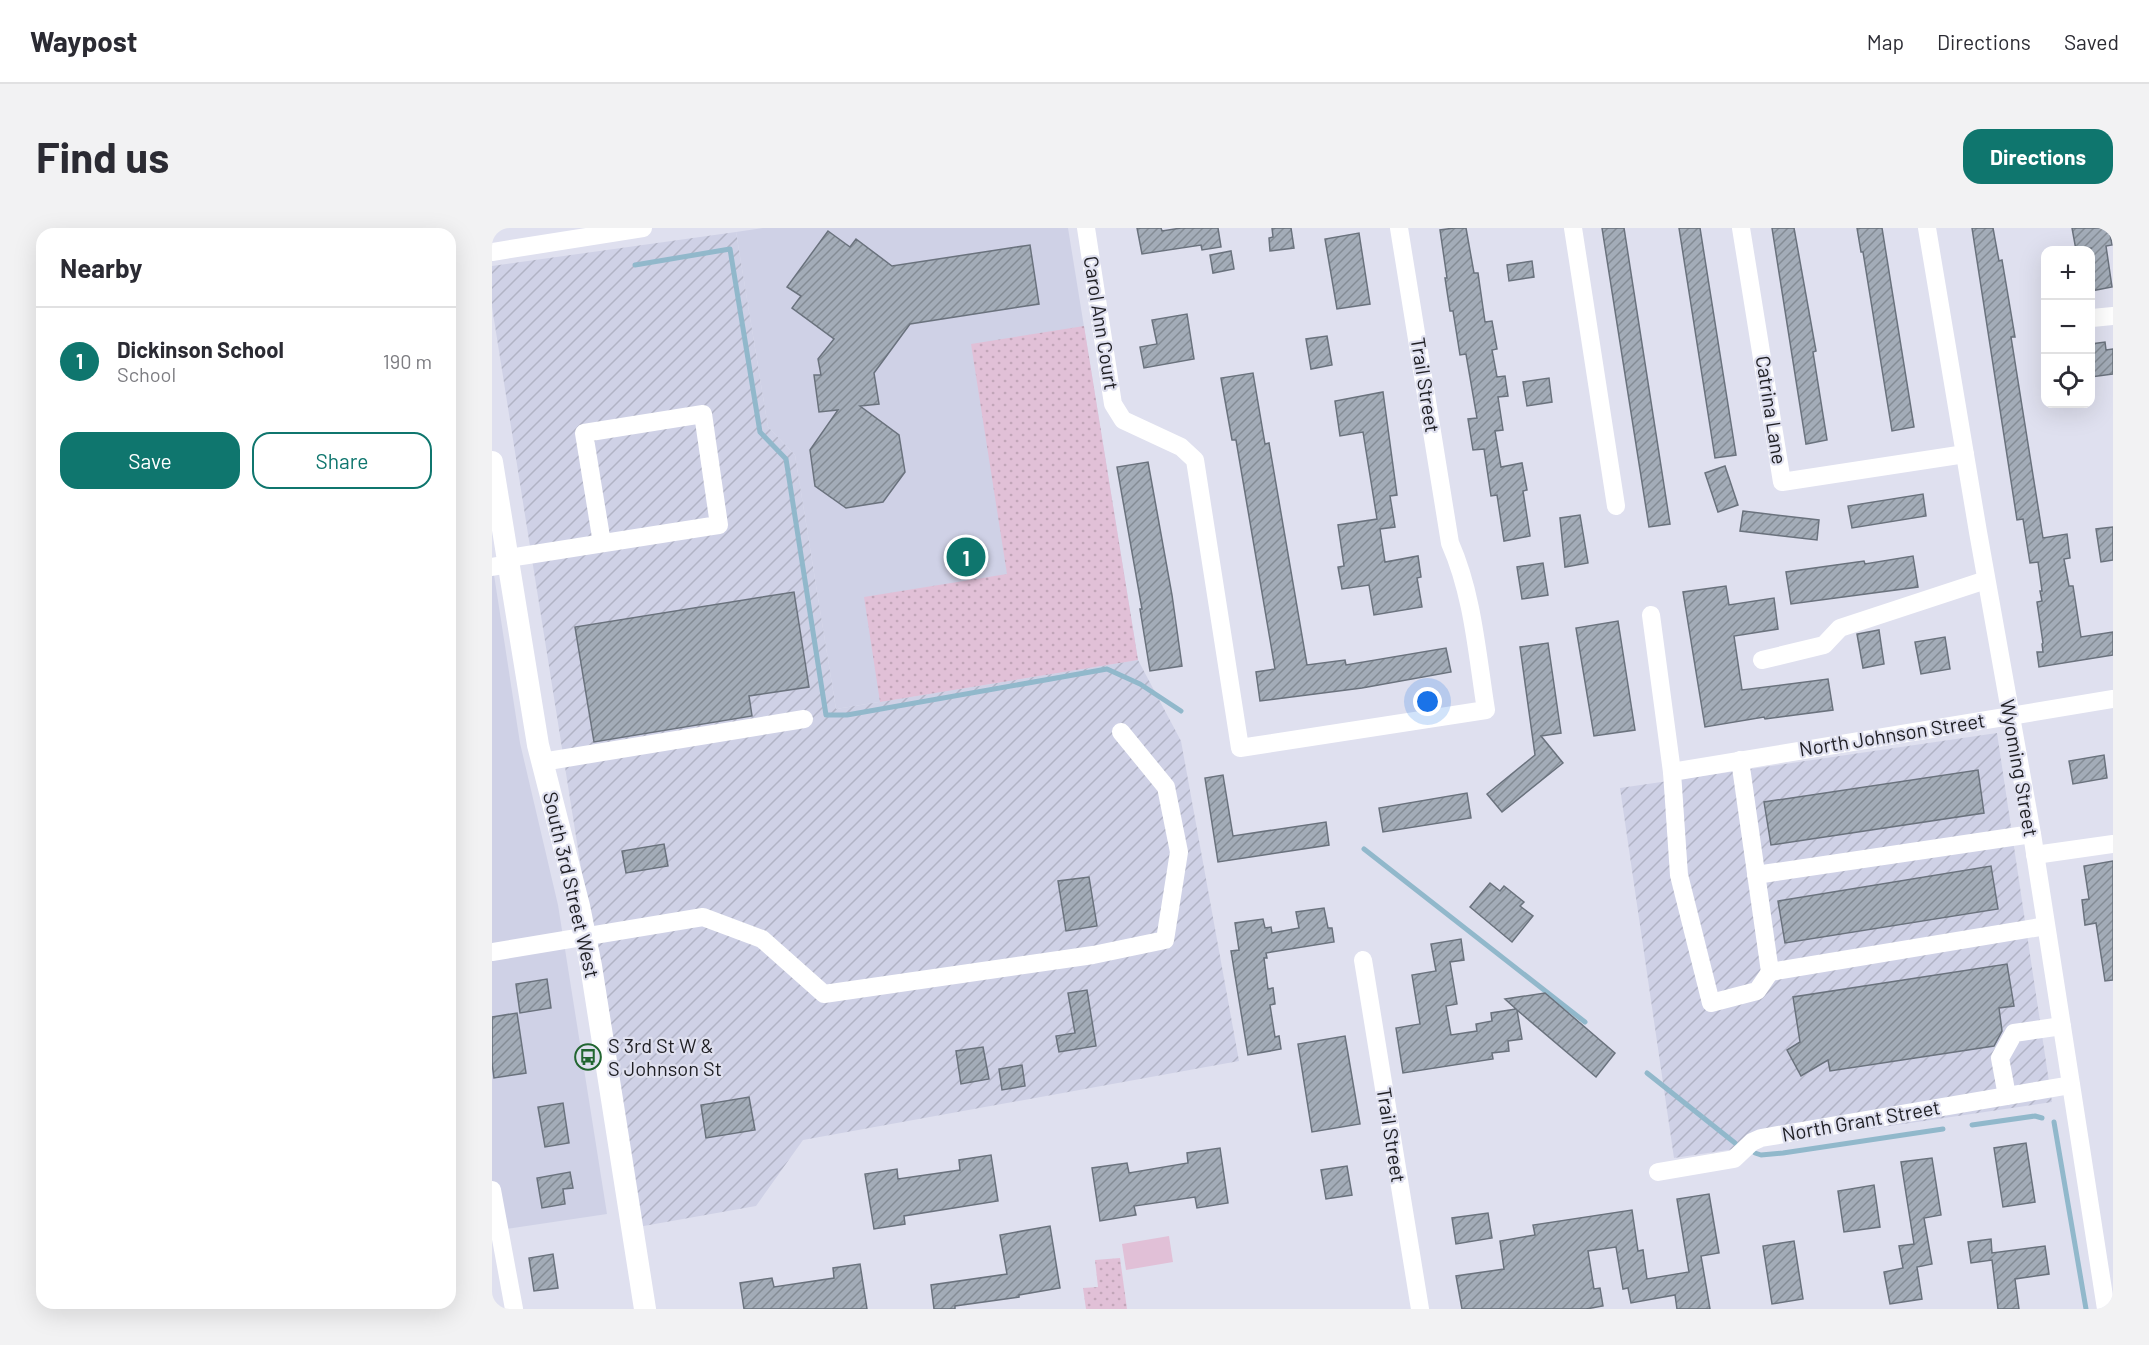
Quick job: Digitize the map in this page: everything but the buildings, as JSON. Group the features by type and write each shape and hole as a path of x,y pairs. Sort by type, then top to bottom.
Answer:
{"main road":[{"name":"South 3rd Street West","path":"492,462 503,563 542,762 586,938 645,1309"}],"street":[{"path":"492,252 642,228"},
{"name":"Carol Ann Court","path":"1086,228 1113,404 1123,420 1181,447 1195,460 1240,748 1486,710 1468,596 1456,542"},
{"name":"Trail Street","path":"1400,228 1456,542"},
{"path":"1574,228 1616,506"},
{"name":"Catrina Lane","path":"1741,228 1782,482 1965,454"},
{"name":"Wyoming Street","path":"1927,228 1986,580 2032,834 2106,1309"},
{"path":"2095,318 2113,316"},
{"path":"503,563 602,543 719,525 702,414 584,433 602,543"},
{"path":"1762,660 1824,645 1840,628 1986,580"},
{"path":"1651,615 1671,772 1679,875 1711,1003 1757,991 1770,972 1740,760"},
{"name":"North Johnson Street","path":"1671,772 2113,699"},
{"path":"542,762 804,719"},
{"path":"492,952 703,917 762,939 824,994 1093,955 1165,940 1179,852 1166,787 1121,732"},
{"path":"1756,875 2032,834"},
{"path":"2035,855 2113,844"},
{"path":"1770,972 2046,926"},
{"name":"Trail Street","path":"1363,960 1420,1309"},
{"path":"2007,1096 2000,1058 2014,1033 2062,1026"},
{"name":"North Grant Street","path":"1658,1172 1730,1160 1752,1142 1761,1138 2071,1085"},
{"path":"492,1190 514,1309"}],"shaded area":[{"path":"763,228 1068,228 1138,660 836,709 795,455 768,427 736,232"},
{"path":"736,232 768,427 795,455 836,709 1138,660 1181,741 1239,1061 803,1140 756,1206 638,1227 492,307 492,266"},
{"path":"1084,326 1138,660 880,702 864,597 1007,574 971,344"},
{"path":"492,562 520,743 558,905 607,1214 492,1231"},
{"path":"1997,733 2052,1102 1674,1158 1620,788"},
{"path":"1169,1236 1173,1262 1126,1270 1122,1244"},
{"path":"1120,1258 1127,1309 1086,1309 1083,1288 1098,1287 1095,1260"}],"waterway":[{"path":"635,265 730,249 760,432 786,459 826,715 847,715 1107,669 1140,684 1181,711"},
{"path":"1364,849 1585,1022"},
{"path":"1647,1073 1735,1143"},
{"path":"1972,1125 2035,1116 2042,1118"},
{"path":"2054,1122 2086,1309"},
{"path":"1755,1153 1761,1155 1783,1153 1943,1129"}],"place":[{"name":"Dickinson School","path":"966,557"},
{"name":"S 3rd St W & S Johnson St","path":"588,1057"}]}
